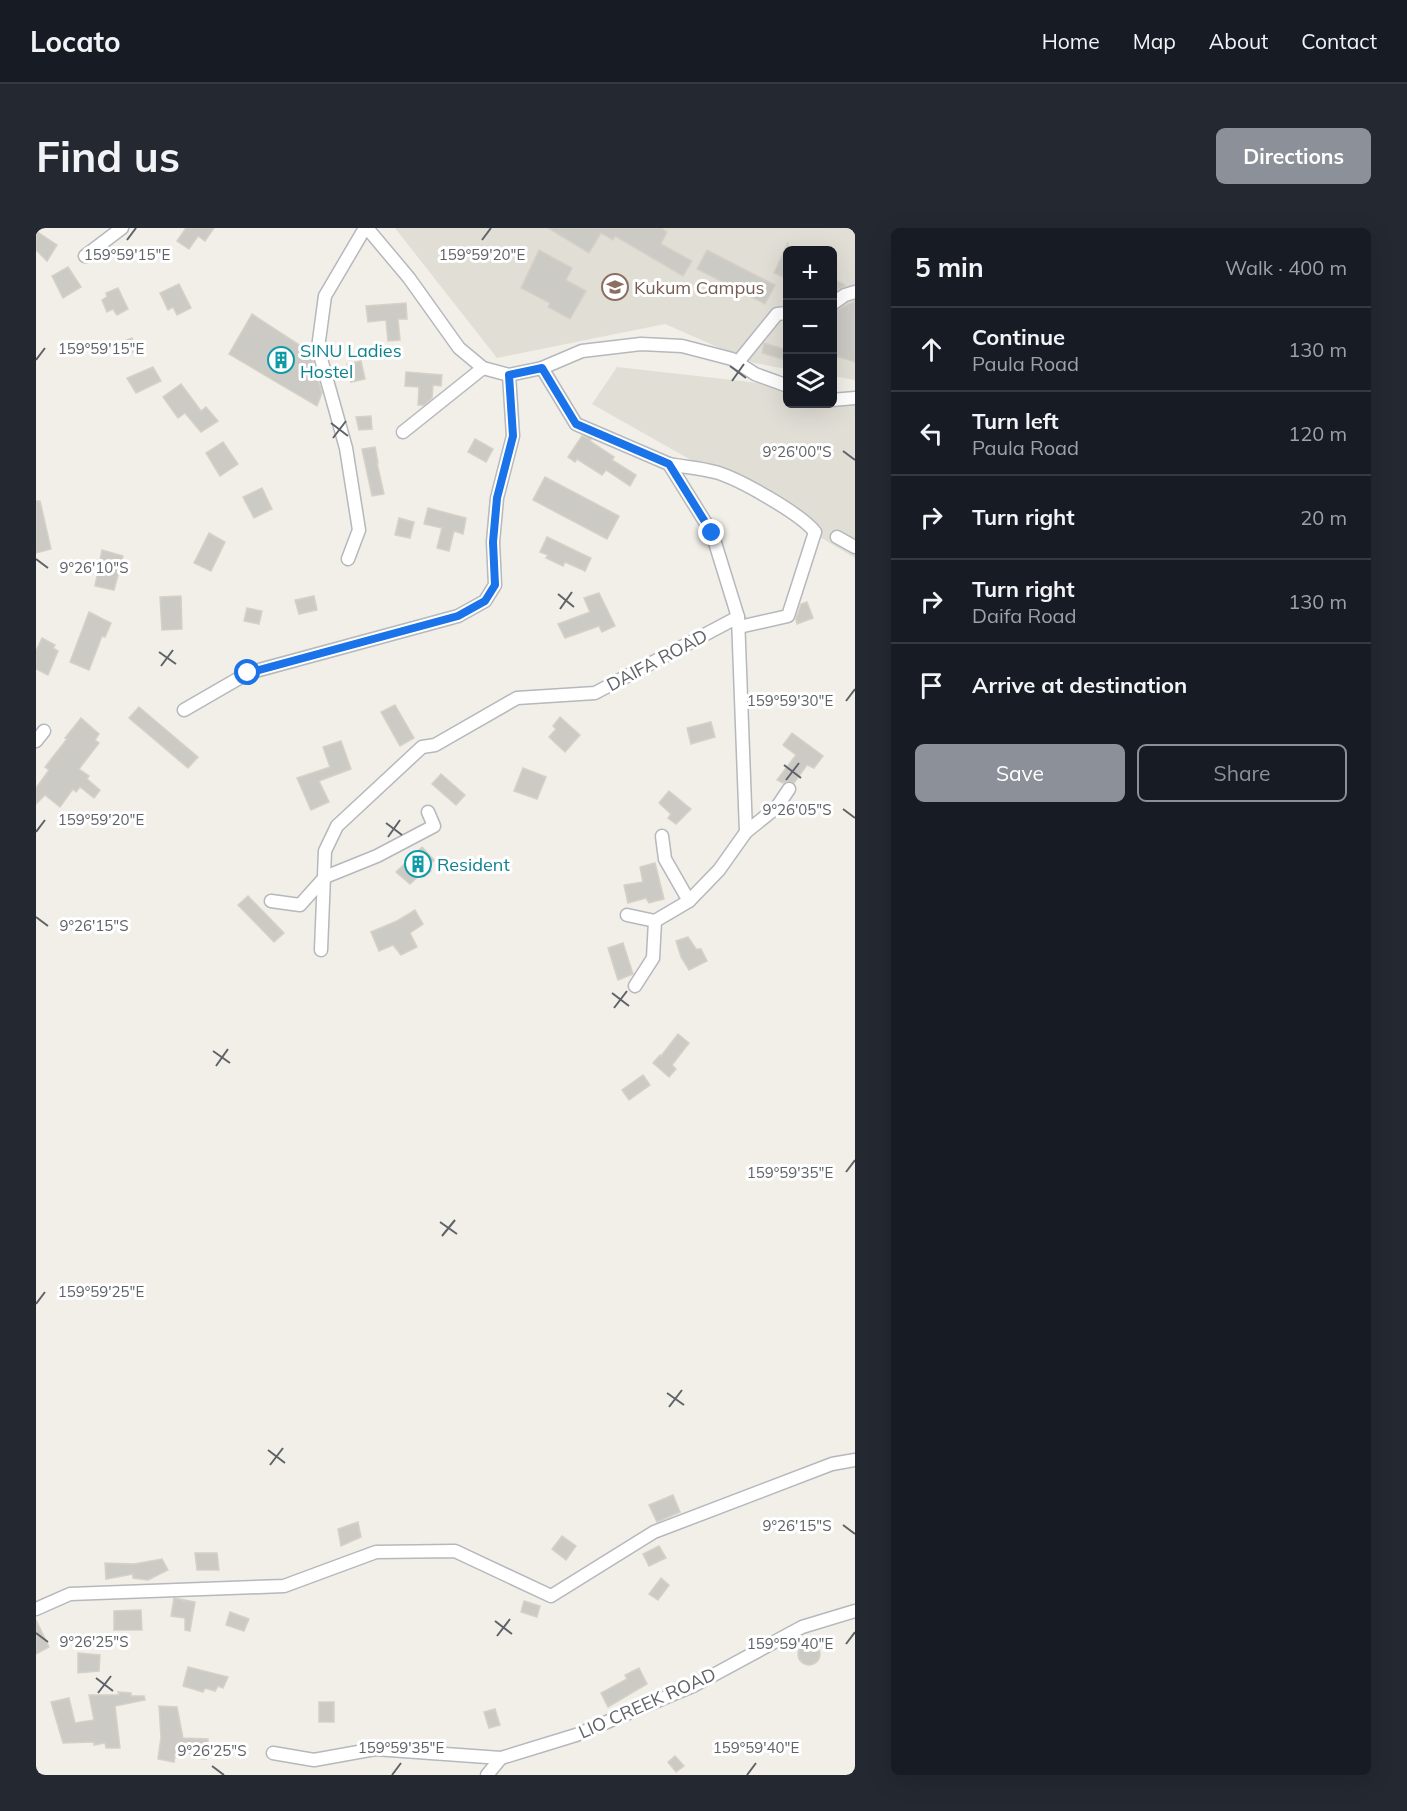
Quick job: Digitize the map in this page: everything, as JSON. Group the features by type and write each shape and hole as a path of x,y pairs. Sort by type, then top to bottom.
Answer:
{"street":[{"path":"85,256 122,228"},
{"path":"348,559 359,530 346,448 318,348 325,296 366,228 410,278 459,348 483,368 509,375 542,368 582,351 642,344 682,346 738,362 755,374 783,384"},
{"path":"837,301 855,292"},
{"path":"738,362 777,314 783,313"},
{"path":"403,432 483,368"},
{"path":"542,368 576,424 669,464 712,533 738,622 746,832"},
{"path":"184,710 248,673 458,616 485,601 495,585 493,542 497,498 513,436 509,375"},
{"path":"837,400 855,398"},
{"name":"DAIFA ROAD","path":"321,950 325,851 337,826 422,747 435,745 517,698 595,693 738,622 788,616 815,532 809,524 762,494 717,472 669,464"},
{"path":"837,537 855,547"},
{"path":"36,741 44,731"},
{"path":"627,915 655,921 689,901 720,870 746,832 777,807 789,789"},
{"path":"271,901 300,905 324,877 377,856 434,826 428,812"},
{"path":"662,836 665,858 689,901"},
{"path":"635,986 653,958 655,921"},
{"path":"36,1609 70,1594 284,1586 376,1552 455,1551 551,1596 654,1532 832,1464 855,1460"},
{"name":"LIO CREEK ROAD","path":"501,1758 576,1735 695,1685 802,1627 855,1611"},
{"path":"273,1753 314,1760 375,1749 501,1758"},
{"path":"487,1775 501,1758"}],"shaded area":[{"name":"Kukum Campus","path":"395,228 855,228 855,380 837,377 837,246 783,246 783,368 754,363 665,324 497,358"},
{"path":"617,367 783,386 783,408 837,408 837,391 855,393 855,558 698,464 592,404"}],"building":[{"path":"186,228 214,228 205,241 198,236 189,249 177,241"},
{"path":"548,228 661,228 667,232 661,244 692,261 683,276 615,236 613,240 601,233 589,253"},
{"path":"36,231 57,245 47,261 36,250"},
{"path":"539,250 572,268 566,280 586,291 570,319 548,307 550,303 521,288"},
{"path":"707,250 775,285 765,304 697,269"},
{"path":"783,253 783,277 774,273"},
{"path":"68,267 81,287 63,298 52,276"},
{"path":"837,281 845,285 837,291"},
{"path":"179,284 191,308 177,315 173,307 168,310 160,293"},
{"path":"118,288 128,309 117,315 113,309 107,312 102,300 107,297 106,293"},
{"path":"855,301 855,362 837,357 837,310"},
{"path":"406,303 407,319 398,319 400,340 388,341 386,320 368,322 366,306"},
{"name":"SINU Ladies Hostel","path":"252,314 310,352 322,393 317,406 229,354"},
{"path":"132,338 137,350 124,356 119,343"},
{"path":"764,343 783,349 783,359 762,353"},
{"path":"361,361 365,379 351,382 347,364"},
{"path":"153,367 161,381 136,393 127,378"},
{"path":"406,372 442,375 441,386 433,385 432,398 424,405 418,405 419,387 405,386"},
{"path":"181,384 201,411 206,407 218,421 201,432 185,413 178,418 163,397"},
{"path":"371,416 372,429 359,430 356,417"},
{"path":"582,436 591,439 590,441 614,457 612,460 636,475 630,486 606,470 602,475 577,459 575,462 568,457"},
{"path":"475,439 493,449 486,462 468,452"},
{"path":"223,442 238,464 220,476 206,453"},
{"path":"375,447 384,494 372,496 362,449"},
{"path":"545,477 619,516 607,539 533,500"},
{"path":"262,488 272,509 254,518 243,497"},
{"path":"36,501 40,501 51,549 36,553"},
{"path":"428,508 466,518 463,534 454,531 449,551 437,548 442,528 424,524"},
{"path":"399,518 414,522 410,538 395,535"},
{"path":"209,533 225,542 211,571 194,563"},
{"path":"547,537 591,558 585,571 565,562 563,566 546,558 548,555 540,552"},
{"path":"102,550 123,556 114,590 95,586"},
{"path":"599,593 615,626 602,632 599,626 565,638 558,624 590,612 584,598"},
{"path":"181,596 182,629 162,630 160,597"},
{"path":"314,596 317,610 299,614 295,600"},
{"path":"807,602 813,618 797,624 796,619 801,604"},
{"path":"247,608 262,611 259,624 244,621"},
{"path":"89,612 111,623 105,637 102,636 89,670 70,662"},
{"path":"42,638 55,645 53,648 58,651 48,675 36,669 36,651"},
{"path":"395,705 414,738 400,746 381,712"},
{"path":"139,707 198,757 188,768 129,718"},
{"path":"560,717 580,735 565,752 549,737 556,729 553,726"},
{"path":"81,718 99,734 95,740 99,743 79,769 89,776 87,779 100,790 94,798 80,787 76,792 73,789 60,807 45,795 36,804 36,788 49,770 45,767"},
{"path":"711,722 715,737 691,744 687,728"},
{"path":"792,733 823,756 814,768 807,765 794,783 789,781 783,783 777,780 796,755 783,745"},
{"path":"341,741 351,769 319,781 329,802 311,810 297,778 330,767 323,747"},
{"path":"523,768 546,777 537,799 514,791"},
{"path":"441,774 465,795 456,805 432,784"},
{"path":"669,791 691,809 676,824 668,818 671,814 659,803"},
{"name":"Resident","path":"422,847 434,860 428,867 431,871 424,877 421,874 410,884 396,872"},
{"path":"655,863 664,899 649,903 646,898 628,903 624,885 643,882 640,867"},
{"path":"248,896 284,933 274,942 238,905"},
{"path":"415,910 423,924 410,933 417,947 401,955 393,945 379,951 371,932"},
{"path":"688,937 696,949 701,949 707,961 689,970 681,957 676,941"},
{"path":"623,943 633,974 618,980 608,948"},
{"path":"678,1034 689,1043 672,1065 676,1069 669,1077 653,1063"},
{"path":"643,1075 650,1085 629,1100 622,1090"},
{"path":"673,1495 680,1512 657,1522 649,1505"},
{"path":"358,1522 361,1537 341,1546 338,1529"},
{"path":"562,1536 576,1546 566,1560 552,1549"},
{"path":"659,1546 666,1558 649,1566 643,1554"},
{"path":"195,1553 217,1553 219,1570 197,1570"},
{"path":"162,1559 168,1570 148,1580 133,1578 133,1574 106,1579 105,1563 134,1564"},
{"path":"661,1578 669,1585 658,1600 649,1594"},
{"path":"174,1598 183,1600 184,1603 184,1600 195,1602 190,1631 185,1630 185,1618 171,1616"},
{"path":"524,1601 540,1606 537,1617 521,1612"},
{"path":"141,1610 142,1630 114,1630 114,1611"},
{"path":"230,1612 249,1619 244,1631 226,1625"},
{"path":"36,1620 49,1647 36,1654"},
{"path":"805,1643 813,1643 820,1650 820,1658 813,1665 805,1665 798,1658 798,1650"},
{"path":"78,1653 100,1655 99,1671 78,1673"},
{"path":"188,1667 228,1677 223,1688 218,1686 215,1691 205,1688 203,1692 183,1686"},
{"path":"639,1668 647,1684 608,1707 601,1693 627,1679 625,1675"},
{"path":"118,1692 131,1693 131,1696 144,1696 145,1700 115,1706 120,1748 106,1748 105,1743 94,1745 94,1742 63,1743 51,1702 69,1698 75,1723 94,1720 89,1695 119,1695"},
{"path":"319,1702 334,1702 334,1722 319,1722"},
{"path":"159,1706 177,1707 183,1738 208,1739 206,1759 195,1758 195,1754 176,1751 174,1762 158,1759 161,1737"},
{"path":"495,1709 500,1725 489,1728 484,1712"},
{"path":"675,1756 684,1766 676,1772 668,1762"}],"place":[{"name":"Kukum Campus","path":"615,287"},
{"name":"SINU Ladies Hostel","path":"281,360"},
{"name":"Resident","path":"418,864"}],"route":[{"path":"248,673 458,616 485,601 495,585 493,542 497,498 513,436 509,375 542,368 576,424 669,464 712,533"}]}
